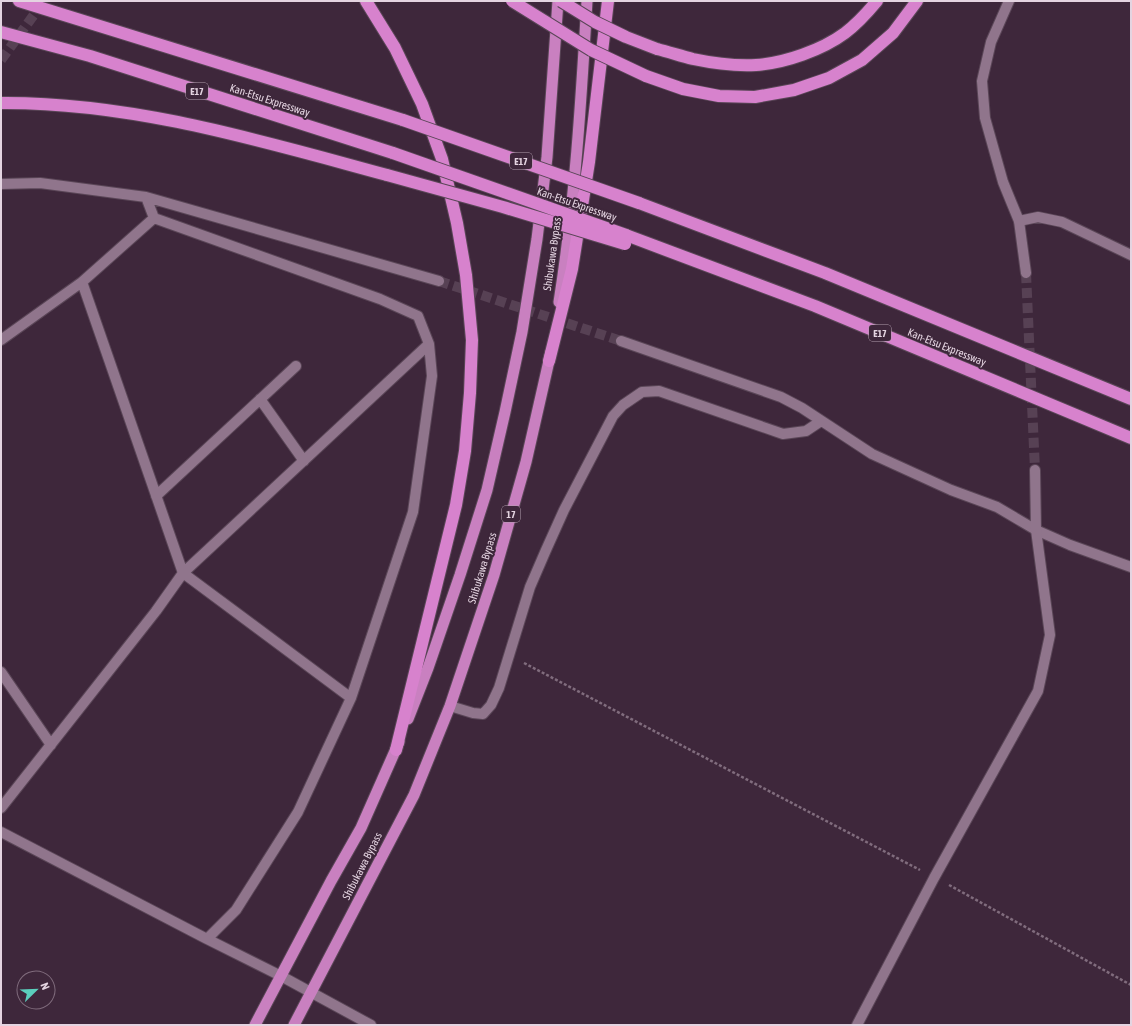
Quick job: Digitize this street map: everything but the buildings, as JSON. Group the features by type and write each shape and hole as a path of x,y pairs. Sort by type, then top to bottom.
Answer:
{"highway":[{"name":"Kan-Etsu Expressway","path":"19,1 403,120 639,203 825,273 1131,399"},
{"path":"366,1 395,48 422,104 442,158 457,224 466,275 472,340 470,393 465,451 456,505 396,750"},
{"path":"512,1 591,50 646,76 684,89 719,96 756,97 794,90 830,78 862,60 893,33 917,1"},
{"path":"559,1 595,22 626,37 657,49 692,59 731,64 756,65 789,60 818,49 844,34 864,16 877,1"},
{"name":"Shibukawa Bypass","path":"255,1025 331,881 361,828 396,750 428,668 487,490 522,332 537,239 545,172 559,1"},
{"name":"Shibukawa Bypass","path":"311,993 414,795 450,706 494,575 526,462 549,361 566,260 576,166 587,1"},
{"path":"549,361 572,269 589,162 608,1"},
{"name":"Kan-Etsu Expressway","path":"1,32 90,56 392,153 626,240 709,266 815,306 1131,438"},
{"path":"1,103 98,108 176,121 273,144 626,240"},
{"name":"17","path":"294,1025 311,993"}],"street":[{"path":"1009,1 991,42 982,81 985,118 1003,182 1019,221 1026,273"},
{"path":"1,184 40,183 146,197 439,280"},
{"path":"146,197 154,218 380,299 418,316 429,344 432,376 413,512 351,698 298,812 236,910 206,939"},
{"path":"1019,221 1038,217 1062,222 1131,255"},
{"path":"1,340 82,282 154,218"},
{"path":"82,282 183,573 351,698"},
{"path":"621,341 780,397 802,408 872,454 951,490 996,507 1036,530 1070,545 1131,567"},
{"path":"1,808 156,611 183,573 429,344"},
{"path":"156,496 296,366"},
{"path":"450,706 483,714 491,705 499,688 530,587 552,536 613,416 623,405 642,392 659,391 783,434 806,431 821,421"},
{"path":"260,399 304,461"},
{"path":"857,1025 934,878 1038,691 1050,635 1036,530 1035,470"},
{"path":"1,672 51,745"},
{"path":"1,832 206,939 281,976 371,1025"}],"path":[{"path":"509,655 934,878 1131,985"}],"tunnel":[{"path":"1,60 44,1"},
{"path":"1026,273 1035,470"},
{"path":"439,281 621,341"}]}
